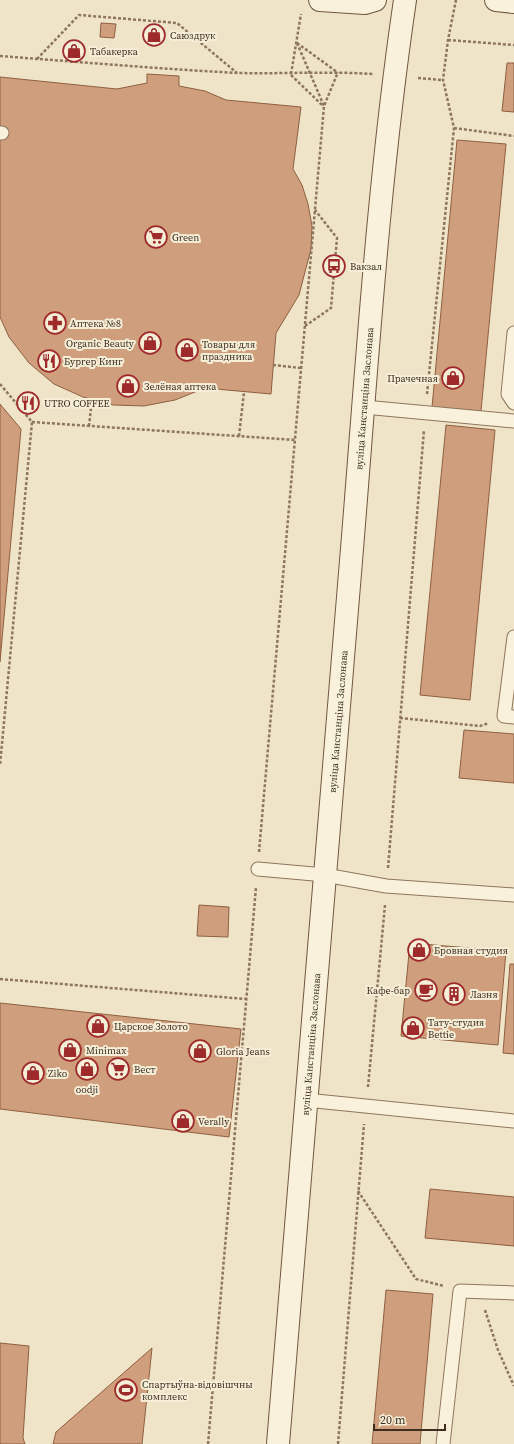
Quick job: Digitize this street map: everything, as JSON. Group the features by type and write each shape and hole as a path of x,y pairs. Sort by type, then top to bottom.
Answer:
{"main road":[{"path":"311,4 364,3 375,0"},
{"name":"вуліца Канстанціна Заслонава","path":"278,1444 364,407 394,76 405,0"},
{"path":"496,0 514,2"}],"lane":[{"path":"514,333 508,394 514,403"},
{"path":"364,407 425,414 514,421"},
{"path":"509,717 514,637"},
{"path":"258,869 325,875 386,886 514,894"},
{"path":"306,1100 514,1121"},
{"path":"443,1444 460,1291 514,1293"}],"path":[{"path":"338,1444 358,1191 377,1007 425,414 454,128 443,80 448,40 456,0"},
{"path":"291,74 296,42 311,4"},
{"path":"37,59 79,15 177,23 237,72"},
{"path":"448,40 514,45"},
{"path":"296,42 338,72"},
{"path":"296,42 324,106"},
{"path":"0,56 237,72 310,74 338,72"},
{"path":"208,1444 324,106 338,72"},
{"path":"291,74 324,106"},
{"path":"454,128 514,136"},
{"path":"305,326 331,308 337,238 315,210"},
{"path":"273,365 301,368"},
{"path":"0,384 32,422 0,766"},
{"path":"239,436 244,392"},
{"path":"89,426 92,399"},
{"path":"32,422 295,440"},
{"path":"400,718 480,726 509,717"},
{"path":"0,979 246,999"},
{"path":"358,1191 416,1279 460,1291"},
{"path":"480,1292 498,1350 514,1386"}],"building":[{"path":"101,23 116,24 114,38 100,37"},
{"name":"Саюздрук","path":"148,30 162,32 160,40 147,38"},
{"name":"Табакерка","path":"71,45 78,46 76,56 69,56"},
{"path":"507,63 514,63 514,112 502,111"},
{"name":"Green","path":"147,74 179,76 179,86 205,91 226,100 301,107 293,169 302,185 308,204 312,226 311,249 299,295 276,333 271,394 205,388 175,400 144,406 113,405 83,397 54,384 29,363 9,337 0,317 0,77 117,89 147,83"},
{"path":"457,140 506,144 481,411 432,407"},
{"path":"0,404 21,429 0,662"},
{"path":"446,425 495,430 470,700 420,695"},
{"path":"464,730 514,734 514,783 459,778"},
{"path":"199,905 229,907 228,937 197,936"},
{"name":"Лазня","path":"410,943 506,951 498,1045 401,1036"},
{"path":"510,964 514,964 514,1054 503,1053"},
{"name":"Вест","path":"0,1003 241,1029 229,1137 0,1109"},
{"path":"430,1189 514,1197 514,1246 425,1238"},
{"path":"386,1290 433,1294 420,1444 372,1444"},
{"path":"0,1343 29,1346 23,1438 25,1444 0,1444"},
{"name":"Спартыўна-відовішчны комплекс","path":"152,1348 142,1444 53,1444 56,1432"}],"place":[{"name":"Саюздрук","path":"154,35"},
{"name":"Табакерка","path":"74,51"},
{"name":"Green","path":"156,237"},
{"name":"Вакзал","path":"334,266"},
{"name":"Аптека №8","path":"55,323"},
{"name":"Organic Beauty","path":"150,343"},
{"name":"Товары для праздника","path":"187,350"},
{"name":"Бургер Кинг","path":"49,361"},
{"name":"Прачечная","path":"453,378"},
{"name":"Зелёная аптека","path":"128,386"},
{"name":"UTRO COFFEE","path":"28,403"},
{"name":"Бровная студия","path":"419,950"},
{"name":"Кафе-бар","path":"426,990"},
{"name":"Лазня","path":"454,994"},
{"name":"Царское Золото","path":"98,1026"},
{"name":"Тату-студия Bettie","path":"413,1028"},
{"name":"Minimax","path":"70,1050"},
{"name":"Gloria Jeans","path":"200,1051"},
{"name":"oodji","path":"87,1069"},
{"name":"Вест","path":"118,1069"},
{"name":"Ziko","path":"33,1073"},
{"name":"Verally","path":"183,1121"},
{"name":"Спартыўна-відовішчны комплекс","path":"126,1390"}]}
